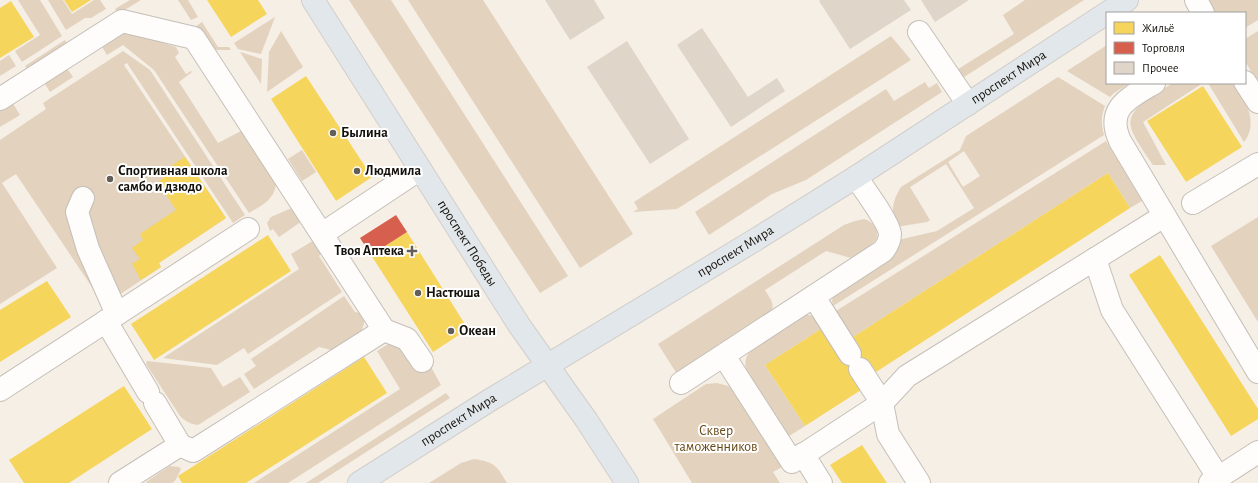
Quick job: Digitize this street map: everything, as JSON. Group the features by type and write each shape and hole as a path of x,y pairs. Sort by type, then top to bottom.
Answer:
{"main road":[{"name":"проспект Победы","path":"313,0 519,325 587,421 626,483"},
{"name":"проспект Мира","path":"1109,12 1127,0"},
{"name":"проспект Мира","path":"359,483 548,365 856,177 1106,14"}],"lane":[{"path":"1196,0 1202,12"},
{"path":"0,99 122,22 194,38 384,330 407,339 422,361"},
{"path":"919,32 968,104"},
{"path":"1152,84 1130,98 1119,108 1115,119 1115,131 1164,216 1258,372"},
{"path":"1246,84 1258,102"},
{"path":"1194,204 1258,164"},
{"path":"322,234 420,169"},
{"path":"681,384 883,251 888,244 890,234 887,225 856,177"},
{"path":"83,198 77,212 112,317 152,397 180,445 193,451 384,330"},
{"path":"724,356 792,462 882,403 907,376 1164,216"},
{"path":"0,390 248,229"},
{"path":"1095,259 1112,310 1214,480 1258,452"},
{"path":"814,297 882,403 888,434 919,483"},
{"path":"120,483 180,445"},
{"path":"803,454 821,483"}],"green space":[{"path":"18,0 40,0 62,36 22,62 15,51 40,35"},
{"path":"48,0 63,0 72,14 94,0 100,0 106,9 91,18 85,18 66,30"},
{"path":"130,0 141,0 118,14 115,9"},
{"path":"178,0 188,0 198,17 191,20"},
{"path":"349,0 391,0 568,276 540,293"},
{"path":"408,0 483,0 633,234 580,268"},
{"path":"1025,0 1084,0 961,79 955,71 1014,34 1003,15"},
{"path":"1208,0 1258,0 1258,20 1246,27 1246,12 1214,12"},
{"path":"275,17 261,54 238,49 234,43"},
{"path":"202,22 218,47 229,47 231,50 210,50 195,27"},
{"path":"120,29 176,47 179,53 175,57 186,74 191,71 192,72 179,82 218,143 243,130 276,185 270,199 249,213 154,70 123,45 107,55 101,45"},
{"path":"281,31 303,67 267,92 269,52"},
{"path":"1258,31 1258,79 1256,80 1246,63 1246,38"},
{"path":"891,36 911,60 677,209 633,212 638,209 634,202"},
{"path":"65,40 68,45 28,71 25,66"},
{"path":"1106,46 1106,84 1128,84 1110,97 1067,71"},
{"name":"Спортивная школа самбо и дзюдо","path":"123,51 150,70 245,215 233,223 127,63 124,65 226,218 159,263 161,267 104,305 16,174 2,183 57,268 0,304 0,140 46,109 43,103"},
{"path":"240,52 262,59 261,84"},
{"path":"9,55 16,66 0,76 0,61"},
{"path":"64,64 73,77 50,92 41,78"},
{"path":"1058,77 1105,106 1102,120 1104,135 833,306 832,300 834,294 898,240 937,231 974,208 946,164 910,187 930,220 927,222 896,227 893,216 894,202 901,187 960,150 966,136","holes":["964,151 980,176 963,187 948,162"]},
{"path":"925,82 929,88 937,83 942,92 806,180 772,194 709,235 695,212 886,89 894,101"},
{"path":"1171,84 1201,84 1143,122 1166,165 1153,165 1134,136 1131,127 1133,113 1152,96"},
{"path":"1209,84 1236,84 1247,105 1249,113 1250,128 1244,142"},
{"path":"9,97 20,115 0,127 0,102"},
{"path":"1106,141 1142,201 1130,208 1108,173 853,337 836,311"},
{"path":"302,150 316,172 302,181 288,159"},
{"path":"294,207 302,221 279,237 273,229 270,231 267,223 271,217"},
{"path":"1258,217 1258,322 1211,246"},
{"path":"864,219 870,221 876,229 877,234 874,243 851,258 826,251 765,290 772,304 772,311 770,315 677,374 658,344 844,225"},
{"path":"316,239 322,253 319,256 342,292 248,354 244,348 217,365 163,358 299,269 291,254"},
{"path":"344,296 355,312 360,313 364,318 364,324 359,334 350,342 335,351 319,347 254,389 244,374 256,366 251,359"},
{"path":"805,314 813,316 821,329 765,365 805,426 786,438 747,377 746,361 747,356 757,345 773,333"},
{"path":"393,341 426,358 441,385 288,483 254,483 400,389 377,351"},
{"path":"147,361 211,368 223,387 240,377 250,392 198,425 193,424 180,416 146,364"},
{"name":"Сквер таможенников","path":"717,383 728,386 738,392 784,466 773,472 780,483 692,483 653,419 706,384"},
{"path":"446,393 450,398 318,483 306,483"},
{"path":"474,459 491,463 501,472 507,483 429,483 461,463"},
{"path":"170,466 179,467 181,469 175,481 172,483 146,482"}],"building: Жильё":[{"path":"64,0 91,0 72,12"},
{"path":"207,0 258,0 267,14 231,37"},
{"path":"11,1 34,37 0,58 0,8"},
{"path":"306,76 372,177 336,201 271,99"},
{"path":"1203,86 1242,147 1186,182 1147,121"},
{"path":"185,157 226,218 159,263 161,267 141,280 132,264 140,259 132,248 143,240 140,234 176,210 158,182 166,176 163,171"},
{"path":"1108,173 1130,208 876,372 870,363 851,375 861,390 805,426 765,365 821,329 841,360 860,348 853,337"},
{"path":"407,232 468,329 433,352 371,255"},
{"path":"268,235 291,271 154,360 131,324"},
{"path":"1160,255 1258,409 1258,419 1231,436 1129,275"},
{"path":"47,281 71,317 0,362 0,310"},
{"path":"364,357 387,393 246,483 182,483 178,476"},
{"path":"124,386 152,429 69,483 24,483 9,460"},
{"path":"862,445 887,483 842,483 830,465"}],"building: Торговля":[{"path":"396,215 407,232 371,255 360,238"}],"building: Прочее":[{"path":"545,0 594,0 605,18 570,40"},
{"path":"904,0 911,10 850,49 819,1"},
{"path":"921,0 969,0 935,22"},
{"path":"702,28 748,97 777,78 785,91 731,127 677,45"},
{"path":"627,41 689,139 650,164 587,67"}],"place":[{"name":"Былина","path":"333,133"},
{"name":"Людмила","path":"357,171"},
{"name":"Спортивная школа самбо и дзюдо","path":"110,179"},
{"name":"Твоя Аптека","path":"412,251"},
{"name":"Настюша","path":"418,293"},
{"name":"Океан","path":"451,331"}]}
